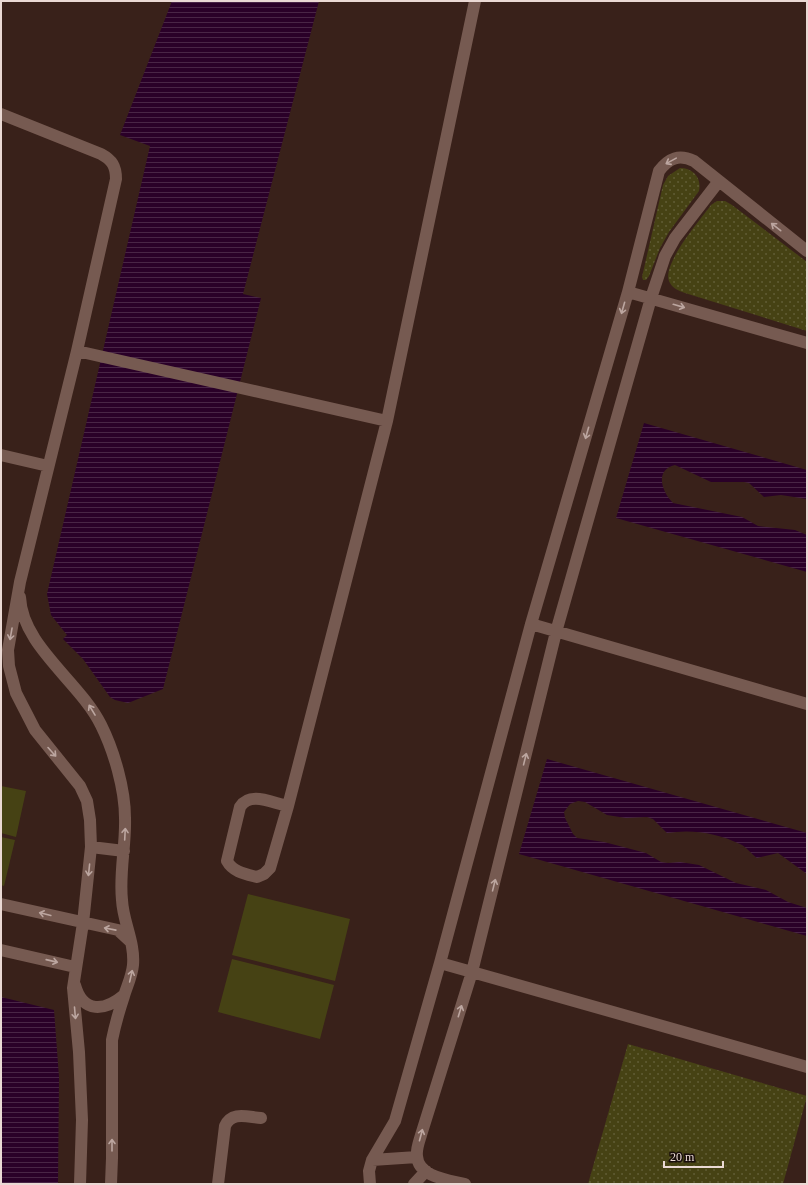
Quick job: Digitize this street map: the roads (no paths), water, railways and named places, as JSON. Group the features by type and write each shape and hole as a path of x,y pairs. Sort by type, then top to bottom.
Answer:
{"street":[{"path":"288,806 252,798 244,800 240,807 227,861 230,867 257,877 264,874 270,868 288,806 387,421 475,1"},
{"path":"1,114 101,154 114,164 116,179 77,350 20,582 8,650 9,666 16,693 35,730 80,786 87,800 92,847 83,923 73,988 79,1052 82,1120 80,1184"},
{"path":"370,1184 369,1171 372,1160 395,1121 440,963 531,624 628,292 655,181 659,171 671,159 679,157 686,158 807,251"},
{"path":"465,1184 434,1176 426,1172 418,1162 417,1157 421,1135 472,972 556,632 651,298 665,256 675,238 719,182"},
{"path":"628,292 807,343"},
{"path":"77,350 387,421"},
{"path":"1,455 48,466"},
{"path":"20,582 21,604 26,624 35,641 91,707 101,726 113,755 125,817 121,899 132,942 133,965 130,981 115,1022 112,1040 112,1158 110,1184"},
{"path":"531,624 807,704"},
{"path":"92,847 124,851"},
{"path":"1,904 118,930 132,942"},
{"path":"1,950 75,972"},
{"path":"440,963 807,1067"},
{"path":"75,972 78,993 84,1001 93,1007 103,1007 114,1004 124,995"},
{"path":"218,1184 224,1126 227,1120 234,1116 261,1118"},
{"path":"372,1160 417,1157"},
{"path":"414,1184 426,1172"}]}
